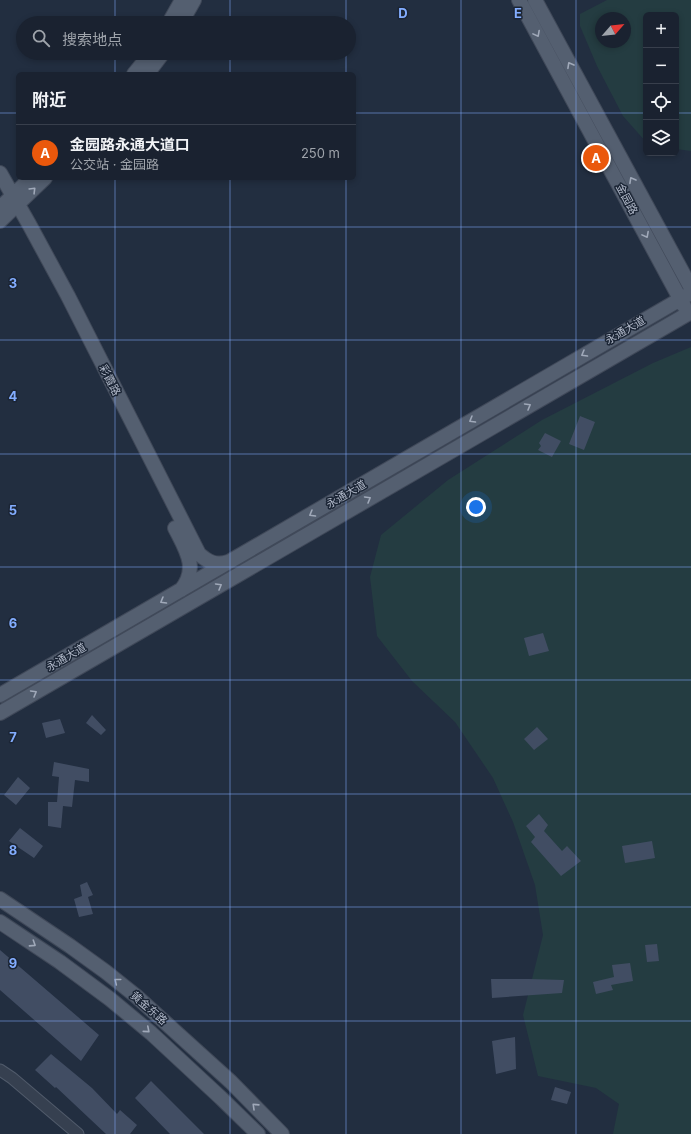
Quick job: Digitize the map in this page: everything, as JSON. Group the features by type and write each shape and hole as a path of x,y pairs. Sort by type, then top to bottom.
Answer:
{"main road":[{"path":"173,16 182,0"},
{"path":"185,16 194,0"},
{"name":"金园路","path":"519,0 669,277 686,296 690,313"},
{"name":"金园路","path":"535,0 686,273 691,288"},
{"path":"136,72 145,60"},
{"path":"149,72 158,60"},
{"name":"彩霞路","path":"0,173 8,202 131,438 188,554 190,560 189,575 180,591"},
{"path":"0,221 8,202 29,180"},
{"path":"8,202 42,180"},
{"name":"彩霞路","path":"8,202 68,296 199,554 206,561 214,563 222,564 234,559"},
{"path":"658,312 668,298 670,285 669,277"},
{"name":"永通大道","path":"0,695 686,296"},
{"name":"永通大道","path":"0,713 690,313"},
{"name":"黄金东路","path":"0,900 70,946 136,996 220,1072 282,1134"},
{"name":"黄金东路","path":"0,922 60,962 110,999 151,1033 258,1134"}],"street":[{"path":"0,1070 12,1078 78,1134"}],"green space":[{"path":"607,0 691,0 691,151 679,149 679,12 643,12 643,139 623,116 597,66 580,26 580,14"},
{"path":"691,347 691,1134 613,1134 619,1104 596,1088 538,1076 523,1015 543,935 535,885 513,822 493,778 455,722 412,681 377,636 370,577 381,535 448,480 542,420 653,363"}],"building":[{"path":"580,416 595,422 584,450 569,444"},
{"path":"545,433 561,441 552,457 538,450 541,446 539,443"},
{"path":"543,633 549,651 529,656 524,638"},
{"path":"92,715 106,730 101,735 86,723"},
{"path":"60,719 65,733 46,738 42,723"},
{"path":"537,727 548,739 534,750 524,739"},
{"path":"54,762 89,769 89,782 75,780 72,807 63,806 61,828 48,826 48,802 57,802 59,777 52,776"},
{"path":"18,777 30,788 16,805 4,795"},
{"path":"539,814 548,825 544,831 562,851 567,846 581,861 561,876 531,842 535,837 526,826"},
{"path":"20,828 43,846 34,858 9,841"},
{"path":"652,841 655,858 625,863 622,846"},
{"path":"87,882 93,895 88,897 93,914 79,917 74,899 82,896 80,885"},
{"path":"657,944 659,961 647,962 645,945"},
{"path":"0,950 99,1035 81,1061 0,990"},
{"path":"630,963 633,981 611,985 613,990 596,994 593,982 614,977 612,965"},
{"path":"491,979 564,980 562,993 492,998"},
{"path":"515,1037 516,1069 496,1074 492,1041"},
{"path":"51,1054 92,1088 117,1114 120,1110 137,1125 130,1134 106,1134 56,1087 55,1088 35,1070"},
{"path":"151,1081 204,1134 170,1134 135,1098"},
{"path":"555,1087 571,1092 567,1104 551,1100"}],"place":[{"name":"金园路永通大道口","path":"596,158"}]}
